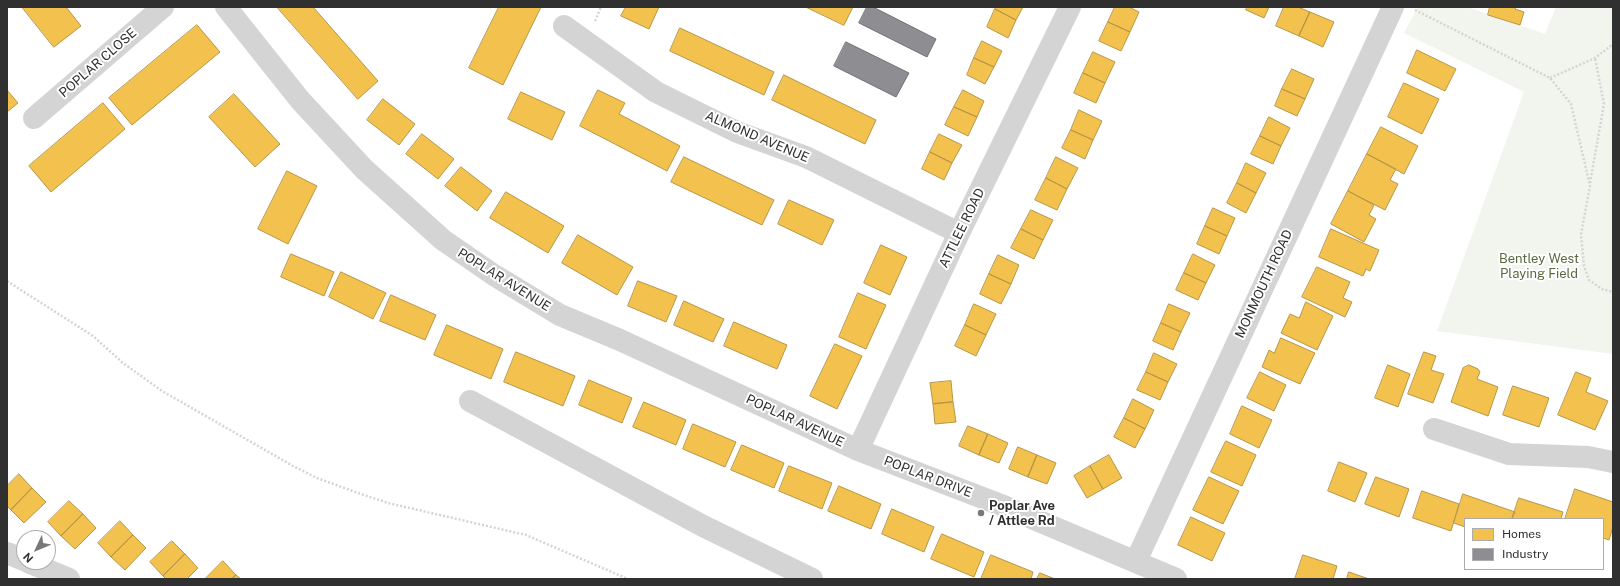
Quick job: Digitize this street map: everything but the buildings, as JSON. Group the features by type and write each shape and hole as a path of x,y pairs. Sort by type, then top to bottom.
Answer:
{"street":[{"name":"POPLAR CLOSE","path":"34,118 163,7"},
{"name":"POPLAR AVENUE","path":"226,7 300,100 364,169 443,240 494,275 560,315 620,340 858,450"},
{"name":"ATTLEE ROAD","path":"858,450 959,233 1070,7"},
{"name":"MONMOUTH ROAD","path":"1136,561 1394,8"},
{"name":"ALMOND AVENUE","path":"564,26 656,92 737,132 806,157 959,233"},
{"path":"470,401 703,526 812,579"},
{"path":"1434,430 1509,454 1588,458 1613,462"},
{"name":"POPLAR DRIVE","path":"858,450 1001,505 1176,579"},
{"path":"47,570 69,579"}],"path":[{"path":"1394,8 1550,78 1571,104 1590,186"},
{"path":"1550,78 1595,58 1613,44"},
{"path":"1595,58 1604,104 1581,234 1584,266 1589,280 1602,289 1613,292"},
{"path":"7,281 93,336 123,363 162,391 293,466 317,478 358,494 388,503 526,535 628,579"}],"green space":[{"name":"Bentley West Playing Field","path":"1418,7 1467,7 1545,34 1556,7 1613,7 1613,354 1437,331 1524,92 1404,33"}],"place":[{"name":"Poplar Ave / Attlee Rd","path":"981,513"}]}
